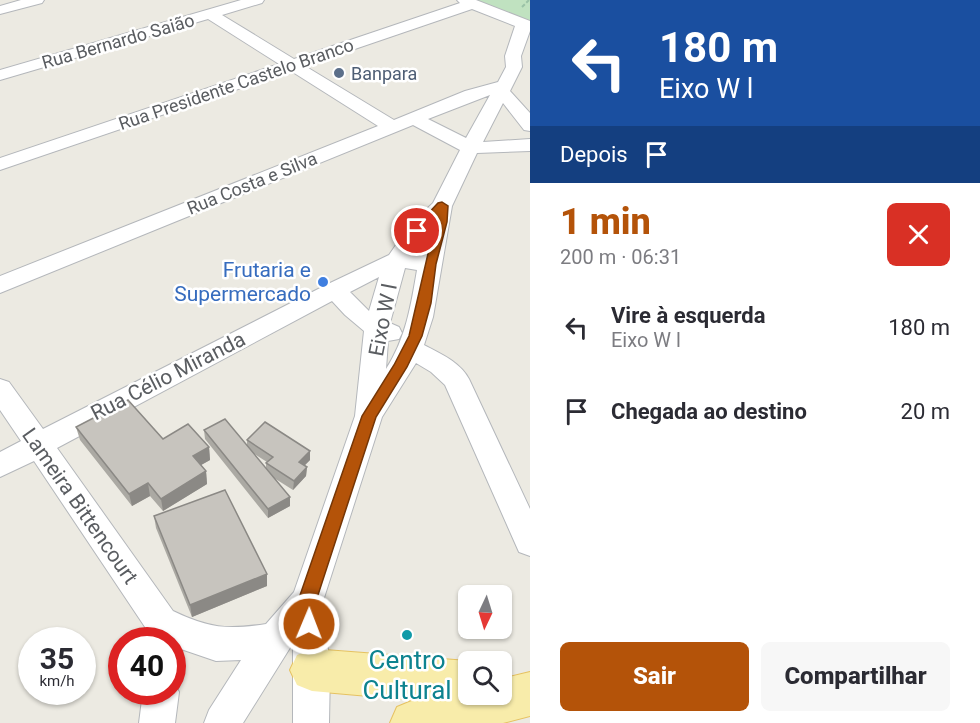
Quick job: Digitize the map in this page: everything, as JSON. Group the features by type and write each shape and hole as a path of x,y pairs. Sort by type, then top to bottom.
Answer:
{"main road":[{"path":"312,669 458,682"},
{"path":"512,687 530,688"},
{"path":"413,723 530,694"}],"street":[{"path":"2,7 37,0"},
{"name":"Rua Bernardo Saião","path":"0,75 210,14 229,3 256,0"},
{"path":"468,2 527,25"},
{"name":"Rua Presidente Castelo Branco","path":"0,164 292,66 468,2"},
{"path":"210,14 391,126"},
{"name":"Eixo W l","path":"307,601 369,416 377,328 397,260 417,231 442,206 486,116 514,67 513,56 527,25"},
{"name":"Eixo W l","path":"514,67 526,61 530,56"},
{"path":"503,89 530,126"},
{"name":"Rua Costa e Silva","path":"0,285 391,126 415,119 471,94 503,89"},
{"path":"415,119 471,148 530,145"},
{"name":"Eixo W l","path":"369,416 400,367 412,342 424,303 430,264 441,222 442,206"},
{"path":"397,260 430,264"},
{"name":"Rua Célio Miranda","path":"0,465 336,289 397,260"},
{"path":"336,289 344,302 377,328 412,342 456,379 530,542"},
{"name":"Lameira Bittencourt","path":"0,389 160,627"},
{"path":"222,723 287,620 307,601"},
{"path":"307,601 312,669 311,723"},
{"name":"Lameira Bittencourt","path":"186,638 213,645 230,646 274,639"},
{"path":"157,723 159,705"}],"path":[{"path":"522,7 529,0"}],"green space":[{"path":"469,0 530,0 530,22"}],"building":[{"path":"128,400 163,439 188,424 209,447 193,456 206,471 161,499 148,483 129,494 76,427"},
{"path":"225,419 290,497 268,509 204,430"},
{"path":"265,422 310,451 299,462 307,467 294,481 266,463 273,457 247,440"},
{"path":"225,490 267,574 190,605 154,516"}],"place":[{"name":"Banpara","path":"339,73"},
{"name":"Frutaria e Supermercado","path":"323,282"},
{"name":"Centro Cultural","path":"407,635"}],"route":[{"path":"309,624 307,601 369,416 400,367 416,336 441,222 442,206 417,231"}]}
